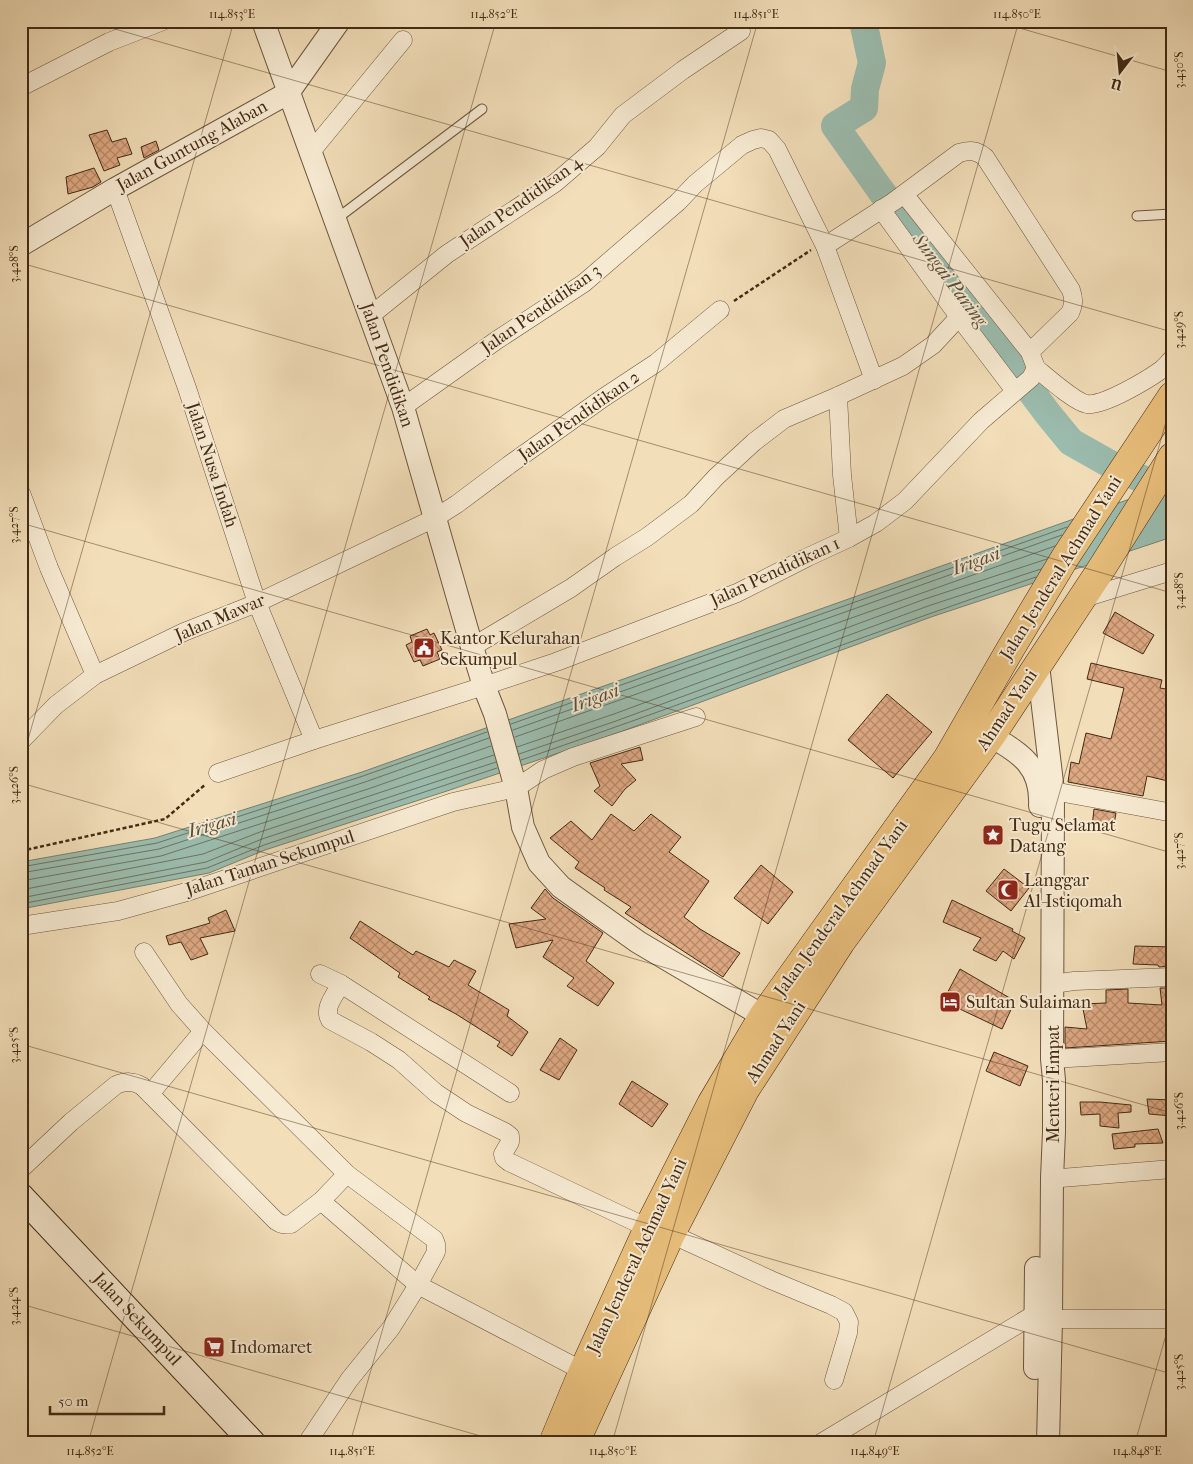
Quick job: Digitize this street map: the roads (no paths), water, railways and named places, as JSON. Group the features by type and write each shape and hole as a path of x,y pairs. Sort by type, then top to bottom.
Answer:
{"highway":[{"name":"Jalan Jenderal Achmad Yani","path":"890,858 1066,556 1172,396"},
{"name":"Ahmad Yani","path":"575,1443 660,1231 745,1090 840,942 865,892 890,858 991,736 1098,574 1166,465"},
{"name":"Jalan Jenderal Achmad Yani","path":"554,1443 583,1371 660,1231 711,1104 764,1016 865,892"}],"main road":[{"name":"Jalan Sekumpul","path":"21,1196 253,1443"}],"street":[{"path":"21,87 109,42 163,21"},
{"name":"Jalan Pendidikan","path":"263,21 402,407 436,518 472,647 495,714 514,781 523,827 539,863 561,887 638,942 764,1016"},
{"name":"Jalan Guntung Alaban","path":"21,245 115,189 288,92 339,21"},
{"name":"Jalan Pendidikan 4","path":"370,316 447,254 555,183 597,147 623,115 683,70 741,31"},
{"path":"310,153 403,40"},
{"name":"Jalan Pendidikan 3","path":"402,407 497,340 584,283 678,202 695,184 742,145 753,140 761,138 769,140 777,149 824,244"},
{"name":"Jalan Pendidikan 1","path":"218,773 556,662 737,593 849,538 876,523 905,501 1027,375 1073,306 1074,297 1071,290 985,157 978,152 968,150 959,153 891,203 824,244"},
{"name":"Jalan Nusa Indah","path":"115,189 187,388 257,603 314,740"},
{"path":"891,203 959,317 1027,375 1088,404 1108,400 1143,382 1172,359"},
{"path":"891,203 1027,375"},
{"path":"824,244 874,380"},
{"name":"Jalan Pendidikan 2","path":"436,518 603,398 656,363 720,310"},
{"path":"472,647 571,588 647,537 691,504 754,442 784,419 903,366 933,344 959,317"},
{"path":"838,396 842,475 849,538"},
{"path":"21,493 49,568 95,675"},
{"name":"Jalan Mawar","path":"21,741 56,705 95,675 184,632 257,603 436,518"},
{"path":"1081,599 1172,571"},
{"name":"Menteri Empat","path":"1038,665 1046,859 1046,1070 1054,1132 1045,1177 1041,1441"},
{"path":"514,781 573,757 696,717"},
{"path":"991,736 1015,751 1030,764 1044,784 1149,809 1172,812"},
{"name":"Jalan Taman Sekumpul","path":"21,926 118,911 172,896 514,781"},
{"path":"144,952 179,1004 203,1031 347,1174 434,1239 436,1244 436,1252 391,1328 349,1380 307,1443"},
{"path":"320,974 341,984 510,1093"},
{"path":"1046,984 1172,977"},
{"path":"341,984 327,1008 330,1020 372,1042 399,1060 436,1093 466,1113 505,1132 510,1136 510,1142 503,1154 504,1158 509,1162 844,1312 849,1322 848,1333 834,1380"},
{"path":"150,1094 203,1031"},
{"path":"1046,1070 1071,1057 1172,1052"},
{"path":"21,1169 71,1122 116,1085 125,1082 135,1082 142,1086 276,1221 285,1225 291,1224 321,1201 347,1174"},
{"path":"1045,1177 1061,1178 1172,1169"},
{"path":"321,1201 418,1285 583,1371"},
{"path":"821,1443 1043,1316 1172,1319"}],"lane":[{"path":"335,220 482,109"},
{"path":"1137,216 1172,214"}],"water":[{"name":"Irigasi","path":"1172,484 1172,537 931,617 620,732 265,850 209,873 21,909 21,862 155,838 362,772"}],"waterway":[{"name":"Sungai Paring","path":"863,21 872,63 865,89 864,108 835,126 881,191 1071,442 1110,464 1172,493"}],"place":[{"name":"Kantor Kelurahan Sekumpul","path":"424,648"},
{"name":"Tugu Selamat Datang","path":"993,835"},
{"name":"Langgar Al-Istiqomah","path":"1008,890"},
{"name":"Sultan Sulaiman","path":"950,1002"},
{"name":"Indomaret","path":"214,1347"}]}
